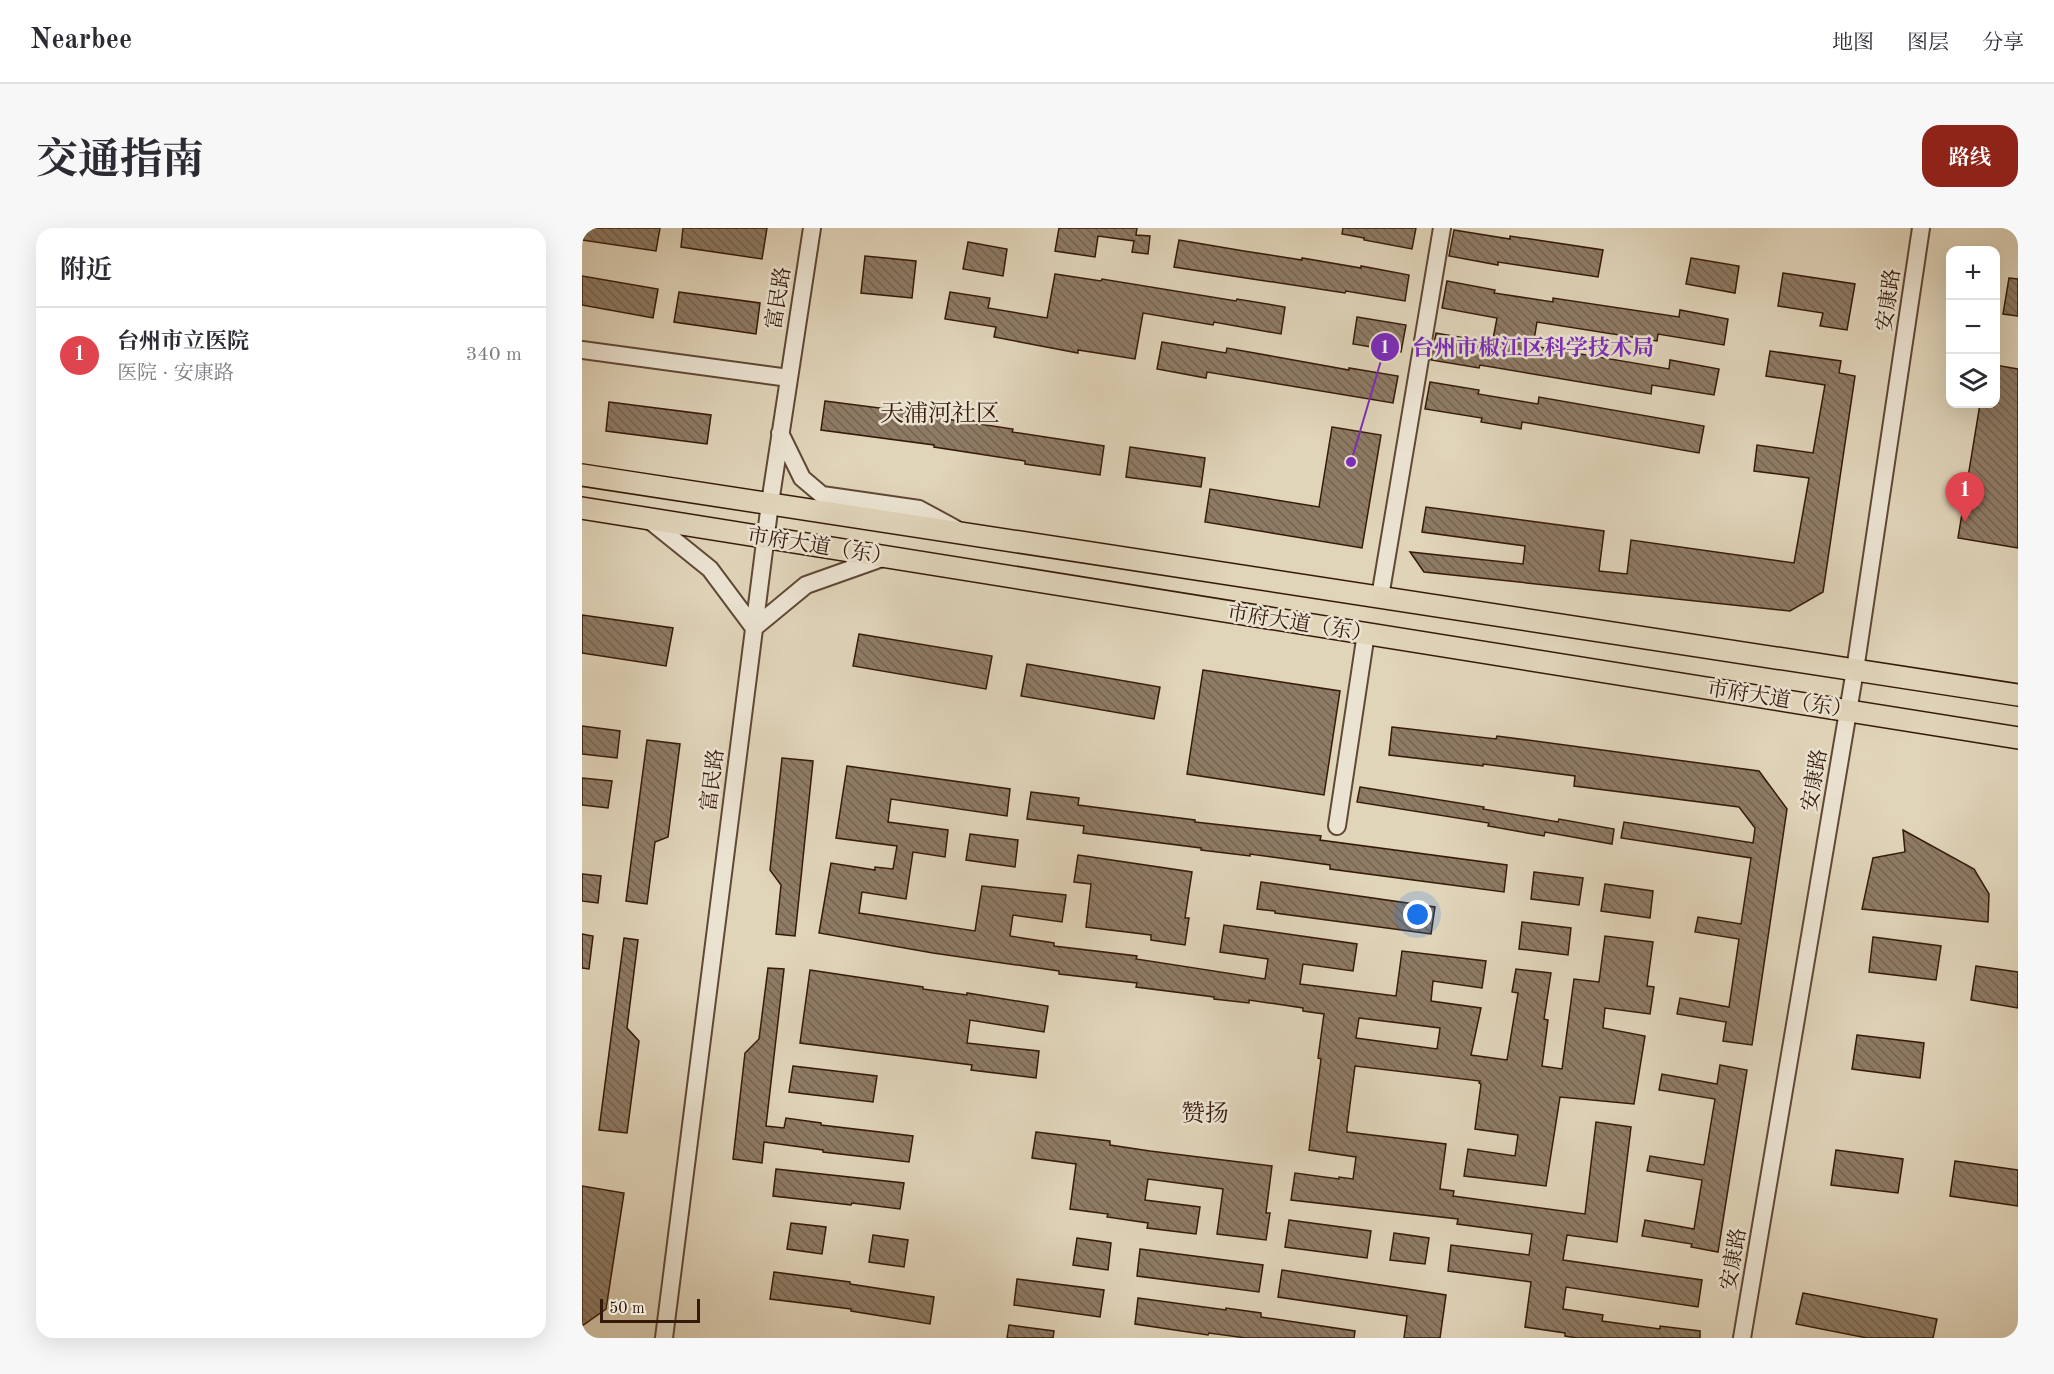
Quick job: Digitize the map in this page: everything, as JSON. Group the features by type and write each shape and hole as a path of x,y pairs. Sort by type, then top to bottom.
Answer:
{"main road":[{"name":"市府大道（东）","path":"582,475 2018,695"},
{"name":"市府大道（东）","path":"582,508 2018,738"}],"street":[{"name":"富民路","path":"664,1338 765,537 812,228"},
{"path":"1380,597 1442,228"},
{"name":"安康路","path":"1742,1338 1856,670 1921,228"},
{"path":"582,350 789,378"},
{"path":"780,433 802,478 822,495 919,509 962,533"},
{"path":"648,519 710,569 754,628 806,585 886,557"},
{"path":"1337,826 1366,633"}],"building":[{"path":"582,228 660,228 656,251 582,240"},
{"path":"683,228 767,228 762,259 681,247"},
{"path":"1059,228 1137,228 1136,235 1150,236 1148,254 1132,252 1134,241 1098,236 1095,257 1055,251"},
{"path":"1343,228 1416,228 1412,249 1342,234"},
{"path":"1454,230 1603,250 1598,277 1498,262 1498,265 1449,256"},
{"path":"1179,240 1409,275 1405,301 1174,267"},
{"path":"968,242 1007,249 1003,276 963,269"},
{"path":"865,256 916,261 912,298 861,293"},
{"path":"1691,258 1739,266 1735,293 1686,284"},
{"path":"1783,273 1855,284 1847,330 1820,326 1823,313 1778,306"},
{"path":"1055,274 1285,307 1281,334 1143,313 1135,359 1078,350 1078,353 994,337 996,327 945,319 950,292 990,298 988,308 1047,318"},
{"path":"582,276 658,289 653,318 582,305"},
{"path":"2009,278 2018,279 2018,316 2003,314"},
{"path":"1447,281 1495,290 1494,293 1553,302 1553,298 1679,317 1680,310 1728,319 1724,345 1658,334 1657,341 1537,322 1533,346 1669,369 1670,360 1719,369 1714,395 1652,385 1651,394 1480,365 1479,368 1431,360 1436,333 1489,342 1489,338 1493,339 1497,318 1442,308"},
{"path":"679,292 760,303 756,334 674,322"},
{"path":"1357,317 1406,325 1401,352 1353,344"},
{"path":"1162,342 1226,353 1227,348 1349,370 1349,368 1398,376 1393,403 1207,372 1206,378 1157,369"},
{"path":"1770,351 1841,361 1839,373 1855,376 1823,592 1790,611 1424,572 1410,552 1523,564 1525,546 1422,532 1426,507 1604,531 1599,571 1627,574 1631,540 1794,563 1809,478 1754,471 1757,445 1813,453 1825,385 1766,376"},
{"path":"2000,366 2018,369 2018,548 1958,538 1979,408 2000,408"},
{"path":"1430,382 1479,390 1478,394 1538,404 1539,397 1704,426 1699,453 1522,422 1521,429 1481,422 1482,418 1425,409"},
{"path":"825,401 927,414 926,416 1013,429 1012,432 1104,446 1100,475 1025,464 1025,461 934,447 934,445 821,430"},
{"path":"609,402 711,415 707,444 606,431"},
{"path":"1332,427 1381,435 1362,548 1205,522 1210,489 1319,507"},
{"path":"1130,447 1205,458 1201,487 1126,477"},
{"path":"582,615 673,628 666,666 582,653"},
{"path":"859,634 992,656 986,689 853,666"},
{"path":"1027,664 1160,687 1154,719 1021,696"},
{"path":"1203,670 1340,691 1324,795 1187,774"},
{"path":"582,726 620,731 617,758 582,754"},
{"path":"1392,727 1496,739 1497,736 1759,771 1787,809 1752,1045 1723,1041 1726,1022 1677,1014 1680,998 1729,1007 1739,939 1695,932 1698,917 1741,924 1751,858 1621,838 1624,822 1753,843 1755,828 1739,807 1574,786 1575,776 1389,755"},
{"path":"647,740 680,744 668,837 655,842 647,904 626,901"},
{"path":"782,758 813,761 795,936 776,934 781,885 770,870"},
{"path":"847,766 1010,789 1007,816 891,799 888,822 948,830 945,857 913,852 906,899 862,892 859,913 975,931 982,886 1066,895 1062,922 1013,915 1010,936 1054,943 1054,946 1137,956 1136,959 1265,979 1268,959 1220,952 1224,925 1357,944 1353,971 1303,964 1300,984 1396,996 1402,951 1486,961 1482,988 1433,981 1431,1001 1481,1008 1471,1055 1507,1060 1518,993 1512,992 1516,969 1551,973 1544,1019 1548,1020 1542,1066 1562,1069 1574,979 1599,982 1605,936 1653,942 1647,986 1654,987 1650,1014 1605,1008 1603,1028 1645,1036 1634,1104 1560,1097 1546,1186 1464,1176 1468,1149 1515,1156 1518,1135 1475,1129 1480,1081 1355,1066 1347,1132 1446,1144 1440,1189 1454,1191 1453,1196 1585,1214 1596,1122 1631,1127 1617,1242 1567,1235 1563,1260 1702,1280 1698,1307 1566,1287 1563,1309 1603,1315 1602,1321 1660,1329 1660,1326 1700,1331 1700,1338 1577,1338 1565,1336 1565,1333 1525,1327 1531,1282 1448,1271 1451,1245 1529,1255 1532,1234 1457,1224 1458,1219 1291,1200 1295,1173 1353,1179 1356,1157 1309,1150 1321,1059 1318,1058 1324,1014 1303,1011 1303,1008 1249,1000 1249,1003 1214,999 1214,997 1136,987 1137,983 1059,974 1059,971 933,953 819,933 831,863 875,870 875,867 893,869 897,846 836,838","holes":["1359,1018 1440,1028 1437,1049 1356,1038"]},
{"path":"582,778 612,781 608,808 582,805"},
{"path":"1360,787 1484,807 1483,809 1558,822 1559,819 1614,829 1612,844 1545,832 1544,836 1488,826 1489,823 1357,802"},
{"path":"1031,792 1079,798 1078,805 1195,820 1195,822 1321,836 1320,840 1507,865 1504,892 1330,869 1330,865 1083,833 1084,826 1027,819"},
{"path":"1903,830 1974,869 1989,894 1988,922 1862,909 1873,858 1905,852"},
{"path":"970,834 1018,840 1015,867 966,860"},
{"path":"1078,855 1192,872 1185,918 1189,918 1185,945 1151,940 1151,935 1086,927 1091,884 1074,882"},
{"path":"1534,872 1583,878 1579,905 1531,899"},
{"path":"582,874 601,876 598,903 582,901"},
{"path":"1261,882 1435,907 1431,934 1257,909"},
{"path":"1605,884 1653,891 1650,918 1601,911"},
{"path":"1522,922 1571,928 1568,955 1519,949"},
{"path":"582,934 593,936 589,969 582,968"},
{"path":"1873,937 1941,946 1936,980 1869,972"},
{"path":"624,938 638,940 627,1028 639,1041 627,1133 599,1130"},
{"path":"1976,966 2018,972 2018,1008 1971,1000"},
{"path":"768,968 784,969 766,1126 784,1128 786,1118 821,1123 821,1125 913,1136 909,1162 823,1152 823,1150 764,1142 762,1163 733,1159 745,1053 759,1039"},
{"path":"810,970 923,987 923,989 967,995 967,993 1048,1006 1044,1032 970,1020 967,1043 1039,1051 1036,1078 971,1070 972,1065 800,1043"},
{"path":"1857,1035 1924,1043 1920,1078 1852,1069"},
{"path":"1720,1065 1747,1070 1718,1252 1691,1247 1692,1244 1642,1236 1645,1220 1694,1229 1702,1180 1647,1171 1650,1156 1704,1165 1715,1099 1659,1090 1662,1074 1717,1084"},
{"path":"793,1066 877,1076 873,1102 789,1092"},
{"path":"1036,1132 1110,1141 1110,1145 1150,1151 1272,1166 1266,1213 1270,1213 1266,1240 1217,1234 1223,1189 1148,1179 1145,1200 1200,1207 1196,1234 1147,1228 1148,1223 1070,1209 1076,1164 1032,1158"},
{"path":"1836,1150 1903,1159 1898,1193 1831,1185"},
{"path":"1955,1161 2018,1170 2018,1206 1950,1196"},
{"path":"776,1169 904,1183 900,1209 773,1196"},
{"path":"582,1186 624,1193 606,1309 582,1326"},
{"path":"1289,1220 1371,1231 1367,1258 1285,1247"},
{"path":"791,1223 826,1227 822,1254 787,1249"},
{"path":"1394,1233 1429,1238 1425,1264 1390,1260"},
{"path":"873,1235 908,1240 904,1267 869,1262"},
{"path":"1077,1238 1111,1243 1108,1270 1073,1265"},
{"path":"1140,1249 1263,1265 1259,1292 1137,1276"},
{"path":"1282,1270 1446,1295 1440,1338 1404,1338 1407,1316 1278,1297"},
{"path":"774,1272 850,1282 850,1284 934,1297 930,1324 851,1311 851,1309 770,1299"},
{"path":"1017,1279 1104,1290 1100,1317 1014,1305"},
{"path":"1803,1293 1937,1319 1933,1338 1867,1338 1796,1324"},
{"path":"1138,1298 1261,1313 1261,1317 1355,1331 1354,1338 1246,1338 1135,1324"},
{"path":"1009,1325 1054,1331 1053,1338 1007,1338"}],"place":[{"name":"台州市椒江区科学技术局","path":"1351,462"},
{"name":"台州市立医院","path":"1965,522"}],"district":[{"name":"天浦河社区","path":"940,413"},
{"name":"赞扬","path":"1205,1113"}]}
